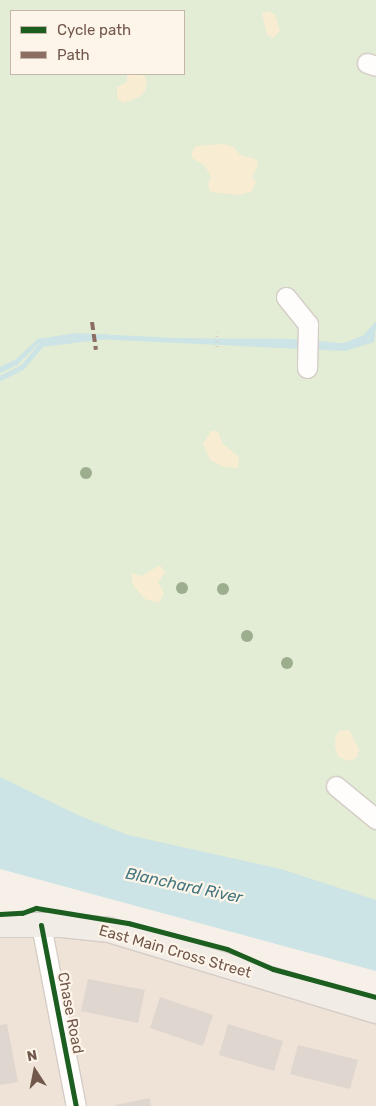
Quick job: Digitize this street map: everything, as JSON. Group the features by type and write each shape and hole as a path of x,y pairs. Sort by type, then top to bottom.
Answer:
{"main road":[{"name":"East Main Cross Street","path":"0,925 86,927 132,936 376,1011"}],"street":[{"path":"286,297 308,324 308,360"},
{"path":"336,786 376,819"},
{"name":"Chase Road","path":"40,925 76,1106"}],"path":[{"path":"217,331 217,348"}],"shaded area":[{"path":"0,925 41,925 376,1011 376,1106 0,1106"}],"green space":[{"path":"0,0 376,0 376,924 0,825"}],"sand":[{"path":"268,11 275,15 280,31 273,38 267,35 262,13"},
{"path":"127,75 143,75 147,80 145,91 139,97 124,103 117,98 117,87 127,82"},
{"path":"224,144 234,147 240,155 256,159 258,165 252,177 256,182 251,192 239,195 210,192 208,184 211,177 205,166 192,158 192,152 196,146"},
{"path":"211,431 218,431 222,443 239,457 238,468 224,467 210,460 203,444"},
{"path":"160,565 165,573 158,582 164,593 159,603 145,599 133,585 131,573 142,576"},
{"path":"349,730 359,749 357,757 351,761 338,757 335,746 335,738 339,731"}],"water":[{"path":"376,326 374,342 345,351 74,338 40,342 17,365 0,373 0,367 15,360 38,339 76,333 175,338 296,339 351,344 368,339"},
{"name":"Blanchard River","path":"0,777 80,816 128,835 281,869 376,900 376,971 0,869"}],"building":[{"path":"88,979 145,990 138,1023 81,1011"},
{"path":"160,997 213,1015 203,1046 150,1028"},
{"path":"7,1024 18,1082 0,1085 0,1025"},
{"path":"228,1024 283,1041 274,1071 219,1055"},
{"path":"298,1045 358,1060 350,1089 290,1074"},
{"path":"150,1098 151,1106 115,1105"}],"waterway":[{"path":"341,346 364,337 376,324"},
{"path":"0,378 22,367 41,344 106,336"}],"marked path":[{"path":"92,322 96,350"}],"cycle path":[{"path":"0,914 22,913 36,908 128,923 227,949 273,969 376,997"},
{"path":"41,925 76,1106"}]}
